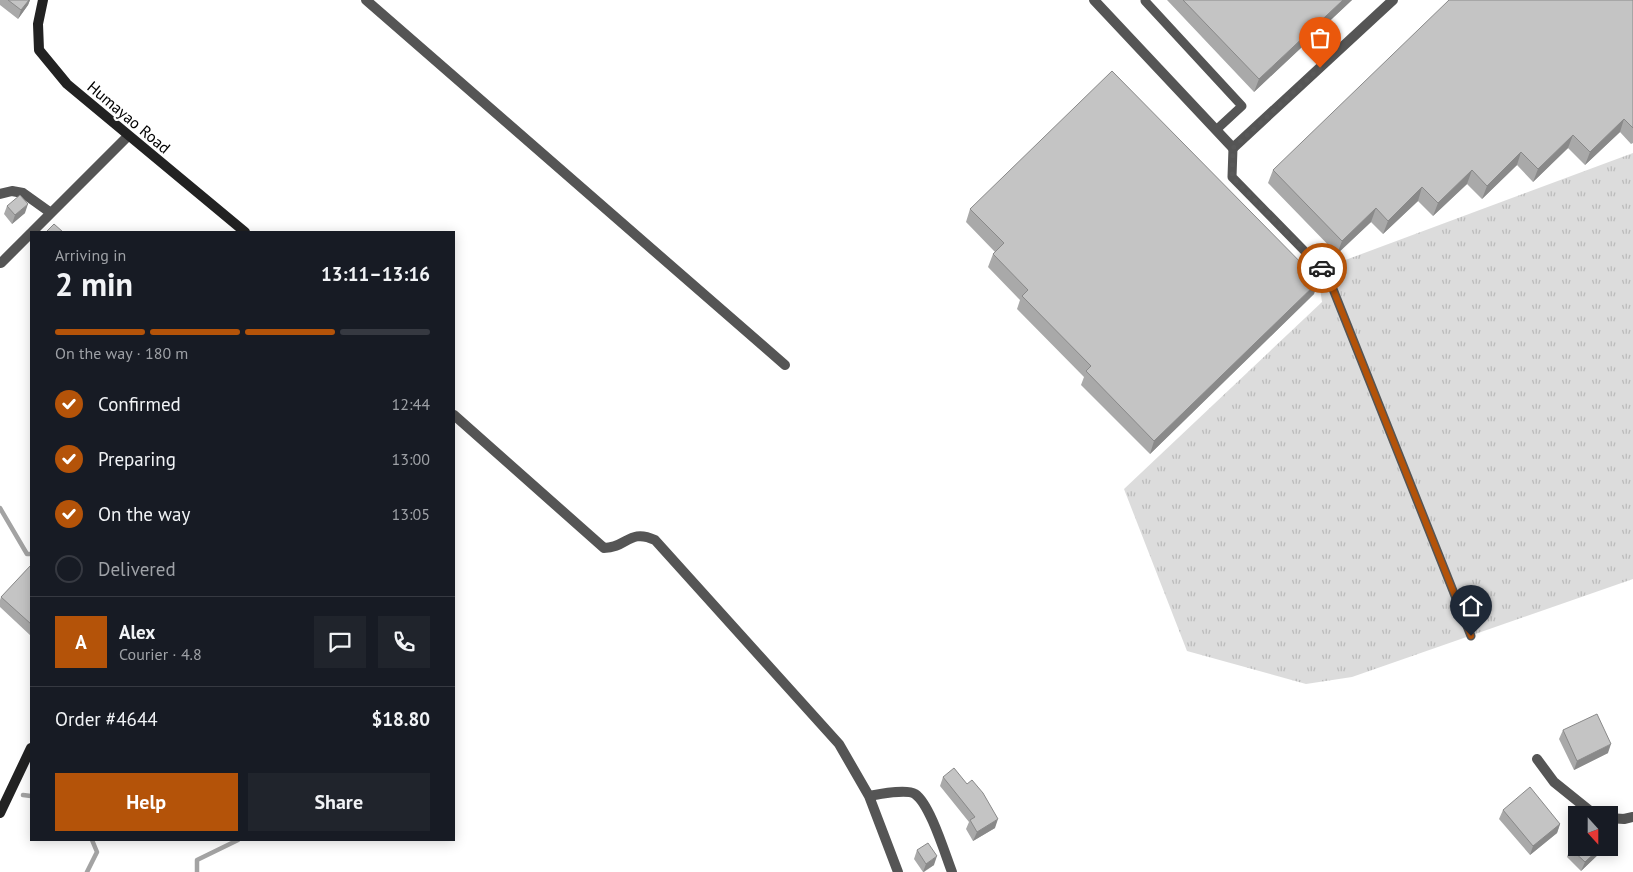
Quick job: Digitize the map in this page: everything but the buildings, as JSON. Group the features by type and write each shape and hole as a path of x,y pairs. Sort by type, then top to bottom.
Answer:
{"street":[{"name":"Humayao Road","path":"43,0 38,24 39,50 67,84 245,231"},
{"path":"366,0 785,365"},
{"path":"1094,0 1233,148 1393,0"},
{"path":"34,231 128,136"},
{"path":"0,194 12,191 23,192 51,213"},
{"path":"1,263 30,235"},
{"path":"455,416 604,548 612,548 632,537 645,535 655,540 839,744 869,796 898,872"},
{"path":"0,813 30,750"},
{"path":"1537,758 1554,782 1584,806"},
{"path":"869,796 904,792 914,793 923,802 931,817 952,872"},
{"path":"1618,819 1633,817"}],"lane":[{"path":"1144,1 1242,106 1216,130"},
{"path":"1233,148 1232,177 1327,274 1471,636"}],"green space":[{"path":"1633,153 1633,579 1352,677 1306,684 1187,651 1124,489 1322,302 1319,281 1340,262"}],"waterway":[{"path":"0,508 27,554 30,554"},
{"path":"23,795 30,796"},
{"path":"87,872 97,852 92,841"},
{"path":"197,872 197,860 236,841"}],"way so far":[{"path":"1320,68 1233,148 1232,177 1322,268"}],"route":[{"path":"1322,268 1327,274 1471,636"}]}
